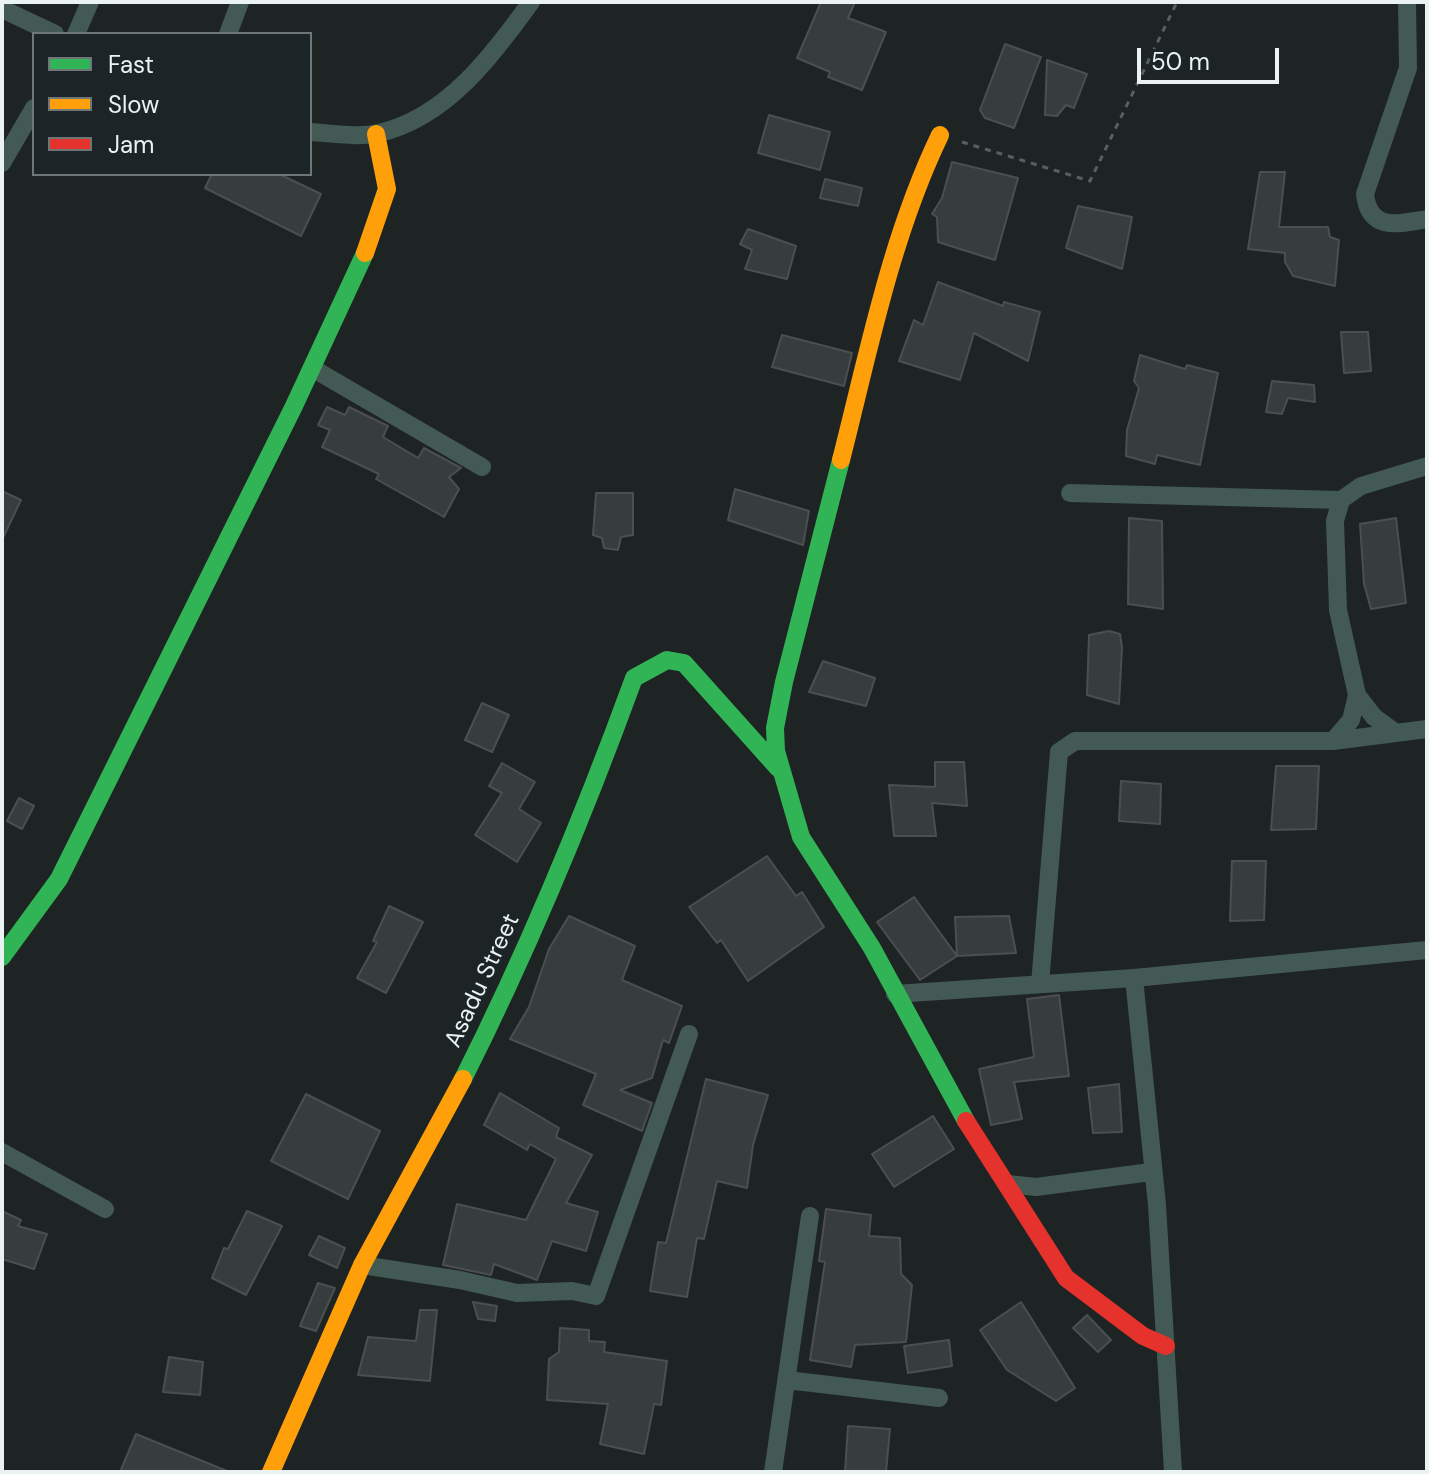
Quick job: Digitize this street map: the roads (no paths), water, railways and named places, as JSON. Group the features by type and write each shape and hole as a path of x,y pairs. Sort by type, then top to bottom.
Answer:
{"street":[{"path":"77,32 90,2"},
{"path":"229,32 240,2"},
{"path":"312,132 376,134 414,123 486,62 531,2"},
{"path":"1407,2 1418,35 1365,194 1367,206 1381,224 1390,226 1427,219"},
{"path":"2,9 51,32"},
{"path":"2,163 32,111"},
{"path":"2,957 51,894 312,368 383,212 387,189 376,134"},
{"path":"940,135 916,185 895,250 784,682 775,728 778,768 801,837 872,948 947,1092 1066,1278 1143,1336 1166,1346"},
{"path":"312,368 482,467"},
{"path":"1070,493 1341,500 1361,486 1427,466"},
{"path":"1341,500 1335,521 1338,610 1357,695 1374,717 1396,733"},
{"name":"Asadu Street","path":"271,1472 362,1265 421,1161 500,1005 579,828 634,678 667,660 684,663 778,768"},
{"path":"1333,741 1351,720 1357,695"},
{"path":"1040,984 1059,752 1075,741 1333,741 1427,729"},
{"path":"895,994 1134,978 1427,950"},
{"path":"1134,978 1166,1346 1173,1472"},
{"path":"362,1265 460,1280 517,1293 572,1291 596,1296 689,1034"},
{"path":"2,1152 105,1209"},
{"path":"1008,1184 1036,1187 1151,1172"},
{"path":"773,1472 810,1216"},
{"path":"787,1380 939,1398"}]}
